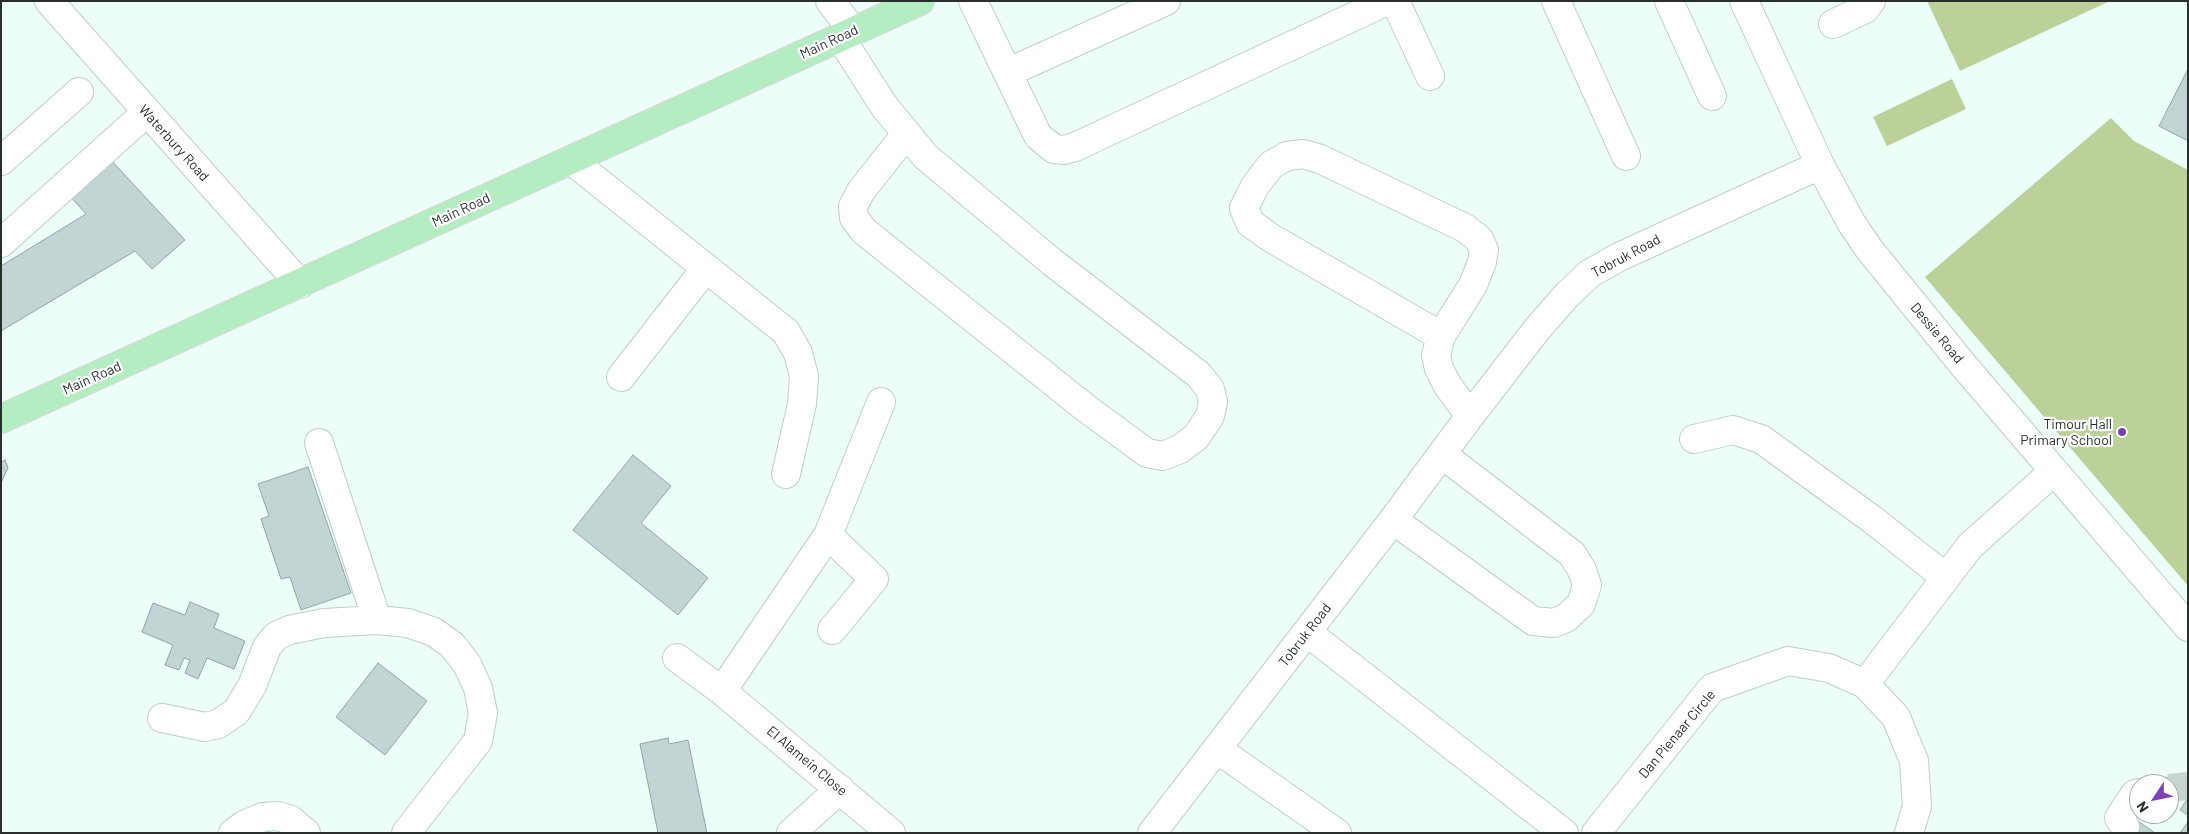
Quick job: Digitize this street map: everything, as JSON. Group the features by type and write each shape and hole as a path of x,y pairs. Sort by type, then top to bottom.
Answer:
{"main road":[{"name":"Main Road","path":"1,419 920,1"}],"street":[{"name":"Waterbury Road","path":"49,1 300,284"},
{"path":"830,1 884,106 925,156 999,218 1199,375 1210,389 1213,402 1210,416 1196,437 1180,450 1163,456 1148,453 1079,403 864,231 854,218 853,206 860,191 906,134"},
{"path":"973,1 1009,72 1038,136 1054,149 1064,150 1075,147 1386,1"},
{"path":"1009,72 1166,1"},
{"path":"1394,1 1430,76"},
{"path":"1556,1 1626,156"},
{"path":"1669,1 1712,96"},
{"name":"Dessie Road","path":"1744,1 1820,165 1852,224 1886,273 2188,627"},
{"path":"1833,24 1865,9 1871,1"},
{"path":"1,161 80,92"},
{"path":"1,243 147,112"},
{"path":"1441,336 1271,238 1250,223 1244,208 1255,186 1271,165 1287,156 1303,154 1320,159 1465,228 1479,239 1484,250 1482,262 1473,285 1441,336 1436,355 1439,369 1448,386 1470,416"},
{"path":"571,160 786,332 798,353 804,376 802,404 786,474"},
{"name":"Tobruk Road","path":"1152,833 1443,455 1470,416 1538,328 1590,274 1627,253 1820,165"},
{"path":"621,377 706,268"},
{"path":"722,690 828,535 881,402"},
{"path":"1694,439 1733,430 1761,439 1874,520 1945,577"},
{"path":"318,443 377,620"},
{"path":"1393,520 1533,621 1554,623 1566,618 1582,604 1587,585 1582,570 1572,554 1443,455"},
{"path":"1865,684 1945,577 1988,528 2054,471"},
{"path":"828,535 874,579 832,630"},
{"path":"162,718 205,727 218,724 236,712 252,686 267,647 276,636 289,630 324,623 377,620 408,623 434,632 452,645 470,672 478,688 483,713 478,741 406,833"},
{"path":"1307,632 1564,833"},
{"name":"El Alamein Close","path":"678,658 722,690 891,833"},
{"name":"Dan Pienaar Circle","path":"1596,833 1712,688 1788,661 1829,668 1865,684 1896,717 1914,761 1917,806 1909,833"},
{"path":"1217,749 1337,833"},
{"path":"791,833 840,788"},
{"path":"2125,827 2119,818 2129,803"},
{"path":"233,833 244,825 263,816 278,816 290,820 306,833"}],"green space":[{"path":"1927,1 2110,1 1960,71"},
{"path":"1952,79 1966,109 1887,146 1873,117"},
{"path":"2111,118 2134,141 2188,170 2188,586 1925,277"}],"building":[{"path":"2188,69 2188,141 2159,126"},
{"path":"110,159 185,240 152,269 135,251 1,331 1,266 86,214 70,196"},
{"path":"633,455 671,486 641,523 708,578 678,615 573,530"},
{"path":"5,460 8,468 1,483 1,462"},
{"path":"308,467 351,593 301,610 290,577 281,579 261,519 269,516 258,484"},
{"path":"190,602 219,614 214,628 245,641 234,669 207,658 198,679 185,673 190,660 184,658 179,670 165,665 173,645 142,632 153,603 185,615"},
{"path":"378,663 427,701 385,755 336,717"},
{"path":"668,738 669,744 688,740 707,833 658,833 640,744"},
{"path":"2187,776 2188,797 2179,797 2179,777"},
{"path":"2188,798 2188,815 2180,810"},
{"path":"2129,821 2129,824 2142,824 2155,833 2121,833"},
{"path":"2188,822 2188,833 2180,833"}],"tunnel":[{"path":"2179,787 2188,786"}],"place":[{"name":"Timour Hall Primary School","path":"2122,432"}]}
